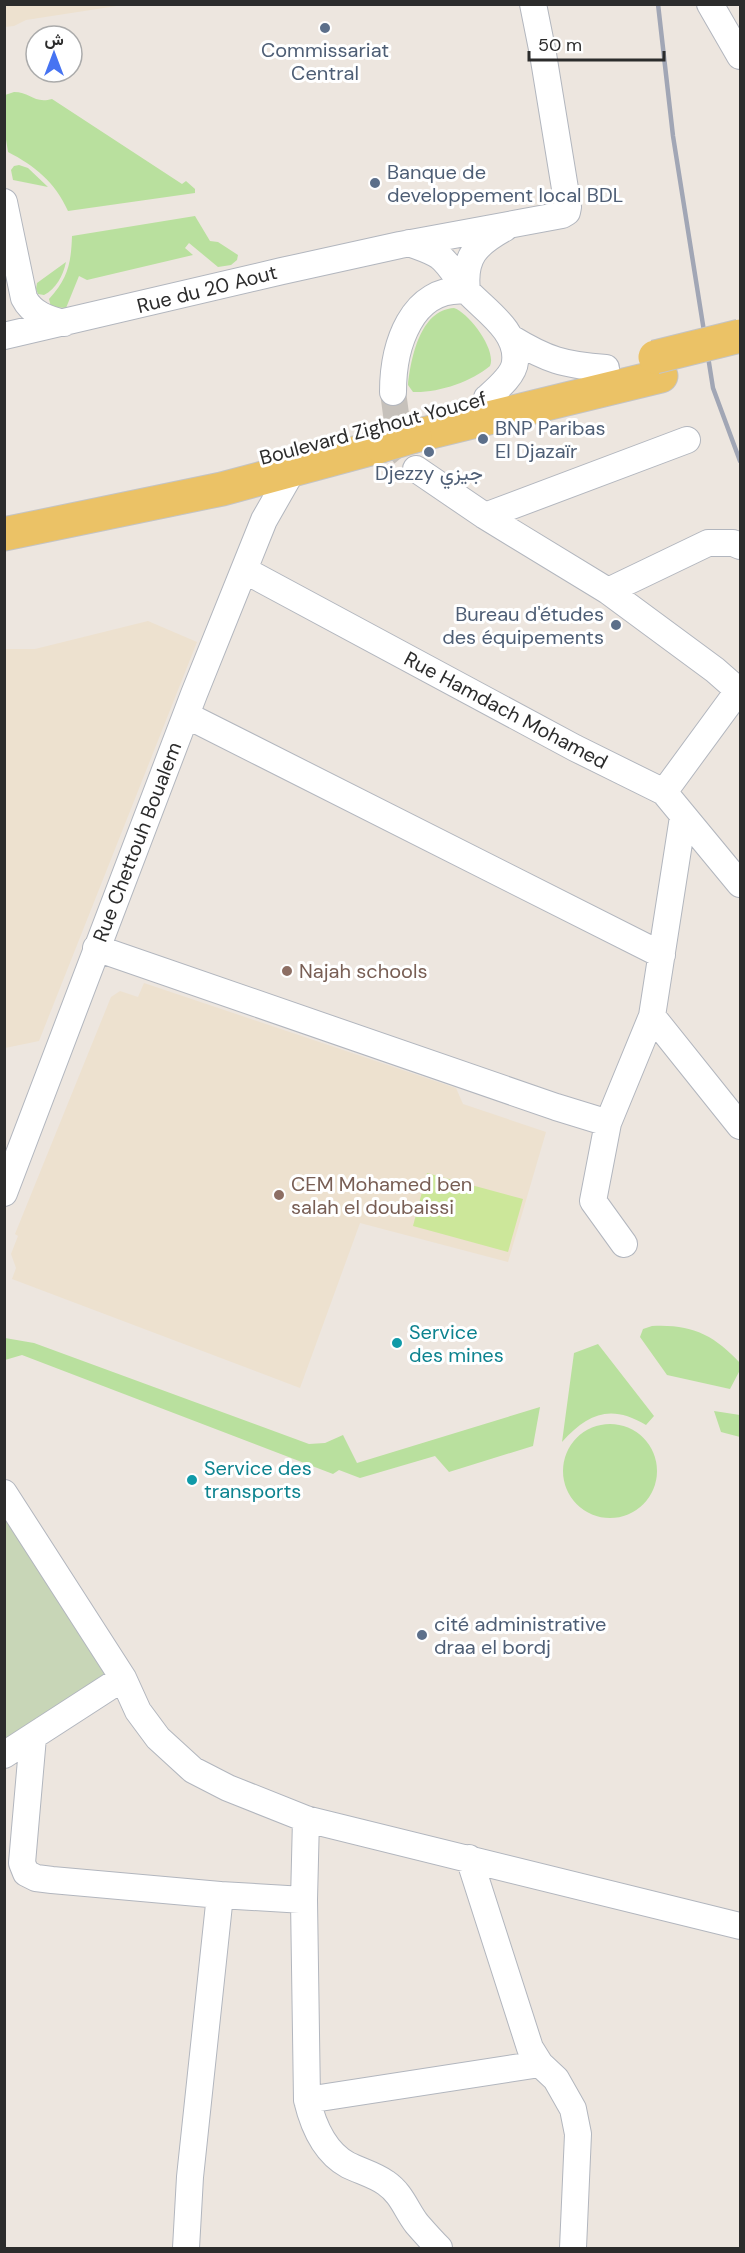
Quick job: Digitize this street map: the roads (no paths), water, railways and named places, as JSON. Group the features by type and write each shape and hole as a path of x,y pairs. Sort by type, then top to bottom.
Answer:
{"main road":[{"name":"Boulevard Zighout Youcef","path":"4,534 222,489 292,471 379,436 406,415 487,398 606,368 658,367 741,336"},
{"name":"Boulevard Zighout Youcef","path":"406,415 658,367 741,357"},
{"name":"Boulevard Zighout Youcef","path":"4,514 257,459 379,436"}],"street":[{"name":"Rue du 20 Aout","path":"10,335 242,280 418,246 562,215 567,212 543,54 533,4"},
{"path":"710,4 740,56"},
{"path":"4,202 8,236 20,285 28,306 28,318 24,326 10,335"},
{"path":"467,291 465,270 470,257 486,239 514,224"},
{"path":"418,246 452,268 467,291 511,338 557,362 606,368"},
{"path":"406,415 395,358 403,333 426,302 434,279 418,246"},
{"path":"426,302 447,291 467,291"},
{"path":"28,306 47,319 64,323"},
{"path":"487,398 510,374 516,364 511,338"},
{"path":"485,516 687,440"},
{"path":"416,469 485,516 608,591 715,670 739,691 664,792"},
{"name":"Rue Chettouh Boualem","path":"4,1193 11,1160 186,715 261,527 292,471"},
{"path":"222,489 249,490 259,496 261,527"},
{"path":"608,591 708,543 733,543 741,546"},
{"name":"Rue Hamdach Mohamed","path":"244,570 575,748 664,792 741,885"},
{"path":"186,715 662,955"},
{"path":"624,1244 593,1201 608,1123 652,1016 683,817"},
{"path":"96,948 608,1123"},
{"path":"652,1016 741,1126"},
{"path":"4,1493 123,1678 138,1711 152,1729 193,1770 228,1788 306,1819 741,1926"},
{"path":"4,1755 123,1678"},
{"path":"33,1737 22,1863 26,1873 36,1878 220,1895 304,1900"},
{"path":"306,1819 304,1900 307,2100 317,2130 329,2149 347,2164 386,2182 402,2198 416,2222 438,2248"},
{"path":"469,1858 530,2048 540,2064 556,2079 573,2109 578,2134 573,2248"},
{"path":"186,2248 192,2154 220,1895"},
{"path":"307,2100 540,2064"}],"tunnel":[{"path":"393,392 401,451 416,469"}],"railway":[{"path":"658,4 673,136 713,388 740,461"}],"place":[{"name":"Commissariat Central","path":"325,28"},
{"name":"Banque de developpement local BDL","path":"375,183"},
{"name":"BNP Paribas El Djazaïr","path":"483,439"},
{"name":"Djezzy جيزي","path":"429,452"},
{"name":"Bureau d'études des équipements","path":"616,625"},
{"name":"Najah schools","path":"287,971"},
{"name":"CEM Mohamed ben salah el doubaissi","path":"279,1195"},
{"name":"Service des mines","path":"397,1343"},
{"name":"Service des transports","path":"192,1480"},
{"name":"cité administrative draa el bordj","path":"422,1635"}]}
